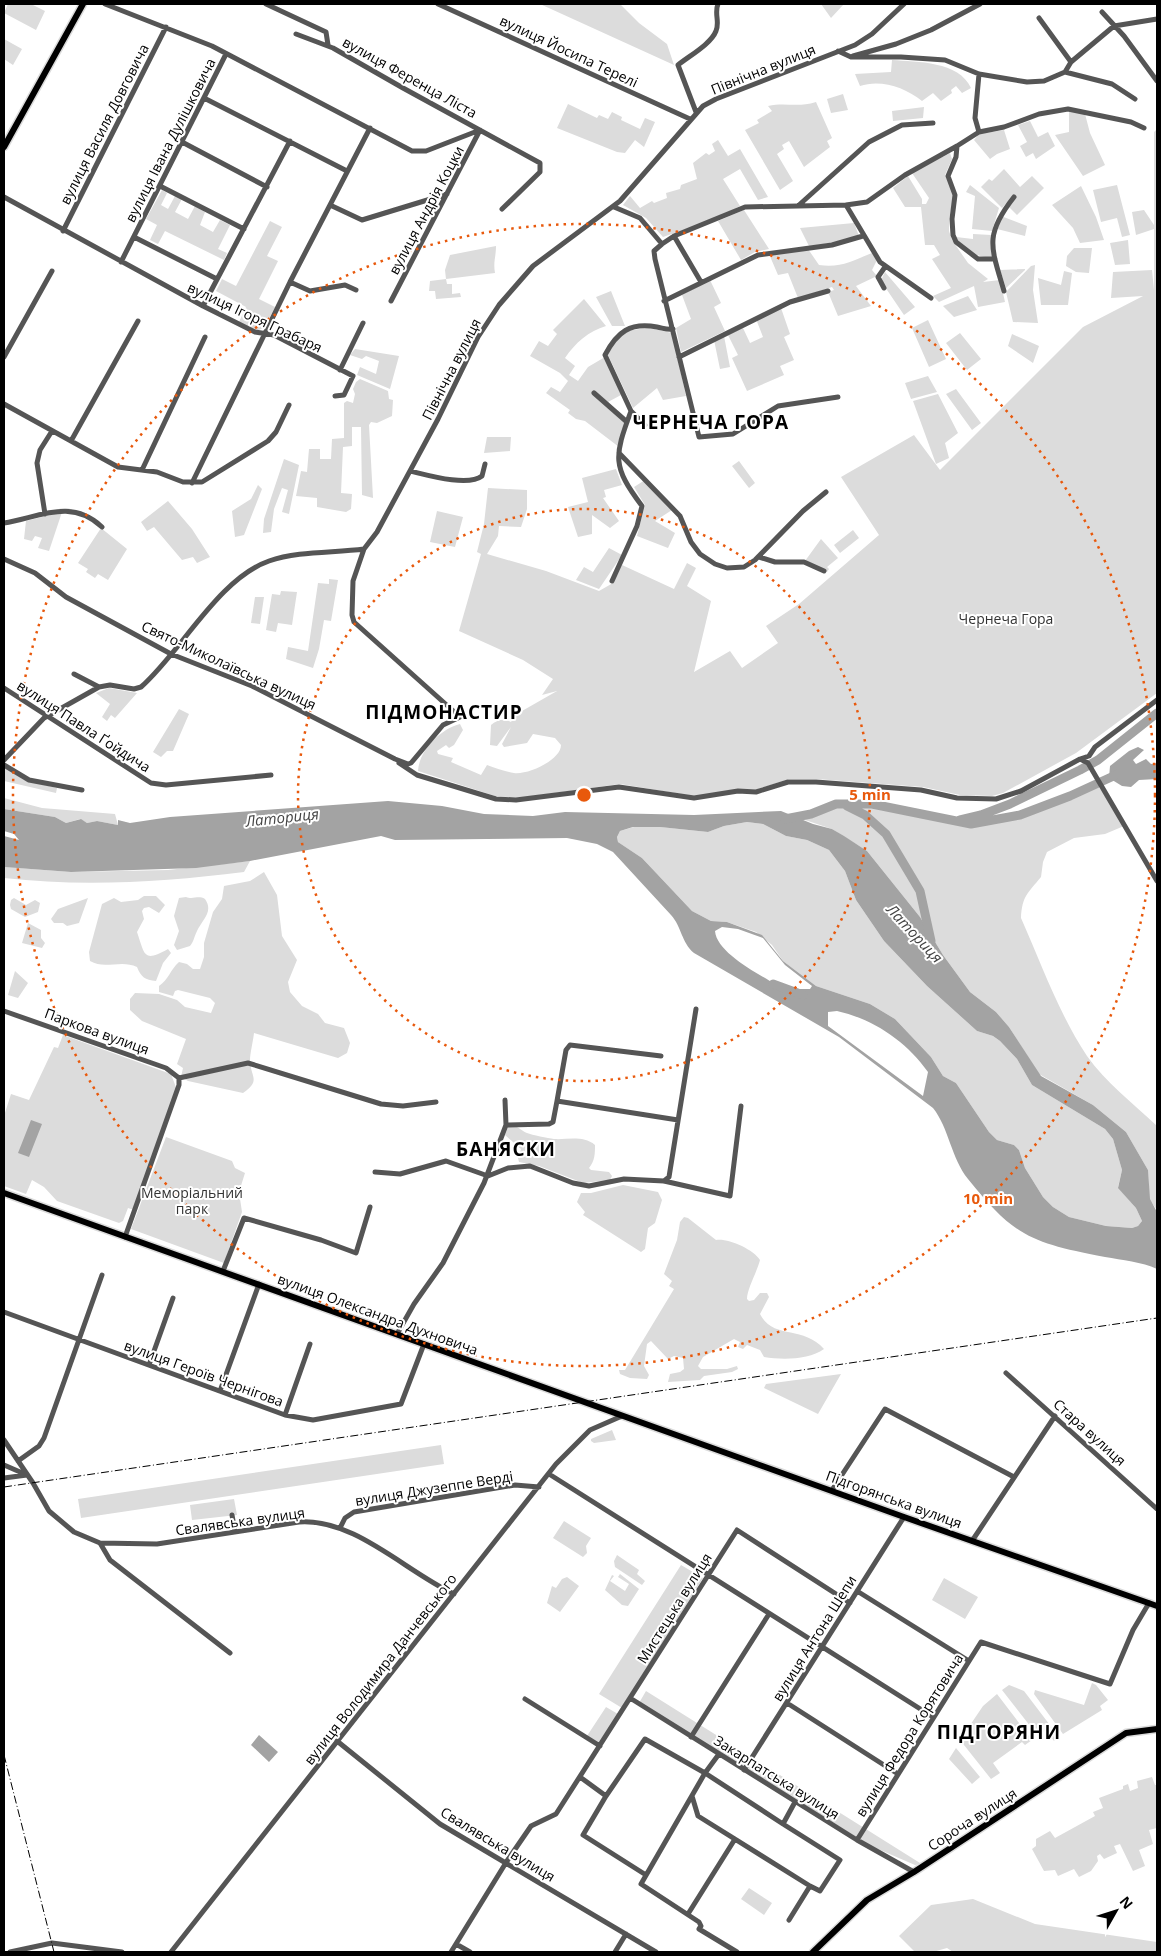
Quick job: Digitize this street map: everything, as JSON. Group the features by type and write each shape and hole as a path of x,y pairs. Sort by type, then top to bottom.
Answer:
{"main road":[{"path":"4,147 83,4"},
{"name":"вулиця Олександра Духновича","path":"4,1193 622,1416"},
{"name":"Підгорянська вулиця","path":"622,1416 1157,1606"},
{"name":"Сороча вулиця","path":"813,1952 867,1900 914,1872 1126,1733 1157,1728"}],"street":[{"path":"105,4 166,27 226,54 412,151 418,152 440,146 480,130"},
{"path":"266,4 326,34 327,42"},
{"name":"вулиця Йосипа Терелі","path":"438,4 690,119"},
{"path":"696,112 678,65 714,35 718,25 716,8 718,4"},
{"name":"Північна вулиця","path":"395,759 408,764 411,763 443,725 460,717 354,622 352,615 353,581 364,549 377,532 410,472 478,337 506,295 548,254 614,206 642,178 696,112 716,99 838,51 872,34 904,4"},
{"path":"850,57 896,44 931,30 980,4"},
{"path":"1102,12 1124,36 1157,81"},
{"path":"1038,18 1072,62"},
{"path":"838,51 850,57 902,57 945,60 979,74 1027,82 1044,81 1065,72 1072,62 1114,26 1157,19"},
{"name":"вулиця Василя Довговича","path":"64,231 166,27"},
{"name":"вулиця Ференца Ліста","path":"296,34 327,42 372,71 538,160 542,165 540,172 502,209"},
{"name":"вулиця Івана Дулішковича","path":"134,237 226,54"},
{"path":"1065,72 1112,84 1135,99"},
{"path":"979,74 976,118 979,132"},
{"path":"204,98 348,171"},
{"path":"838,397 778,406 733,434 699,437 691,411 673,329 664,301 654,250 674,236 745,207 846,206 868,202 904,175 979,132 1004,127 1039,114 1068,109 1131,122 1144,128"},
{"path":"799,205 869,142 902,125 933,122"},
{"path":"192,483 290,282 370,128"},
{"name":"вулиця Андрія Коцки","path":"391,300 480,130"},
{"path":"203,306 290,141"},
{"path":"182,142 267,187"},
{"path":"957,146 956,157 948,176 955,196 953,235 960,246 978,259 996,259"},
{"path":"160,186 244,229"},
{"path":"330,205 362,220 447,194"},
{"path":"1004,291 991,241 1001,214 1014,197"},
{"name":"вулиця Ігоря Грабаря","path":"4,198 203,306 255,332 266,333 340,370"},
{"path":"614,206 640,218 662,244"},
{"path":"846,206 863,236 885,266 931,298"},
{"path":"674,236 701,282"},
{"path":"664,301 747,259 767,252 832,245 863,236"},
{"path":"121,262 134,237"},
{"name":"вулиця Ігоря Грабаря","path":"134,237 218,279"},
{"path":"884,288 878,277 885,266"},
{"path":"4,357 52,271"},
{"path":"290,282 310,291 345,285 356,290"},
{"path":"679,357 790,302 828,291"},
{"path":"71,441 138,321"},
{"path":"335,396 344,395 353,376 340,370 364,323"},
{"path":"646,425 631,411 605,355 620,332 646,326 673,329"},
{"path":"142,470 205,337"},
{"path":"594,393 627,422"},
{"path":"4,404 118,467 157,472 177,481 192,483 202,482 268,441 276,432 289,405"},
{"path":"612,581 637,526 642,506 619,469 619,453 631,411"},
{"path":"45,514 37,463 40,450 52,430"},
{"path":"619,453 680,516 691,542 700,554 715,564 736,568 744,567 759,557 803,511 826,492"},
{"path":"410,472 453,479 476,480 482,476 485,464"},
{"path":"4,523 70,510 87,516 102,527"},
{"path":"4,760 44,718 99,687 110,685 138,689 219,599 256,567 280,558 364,549"},
{"path":"759,557 775,562 804,562 824,571"},
{"name":"Свято-Миколаївська вулиця","path":"4,559 35,573 84,608 171,654 252,686 395,759 417,775 496,799 516,800 619,787 694,798 738,791 756,792 788,782 816,782 921,790 957,798 996,800 1021,791 1089,756 1095,747 1157,700"},
{"path":"74,674 99,687"},
{"name":"вулиця Павла Ґойдича","path":"4,688 151,783 166,784 271,775"},
{"path":"1080,759 1088,763 1157,881"},
{"path":"4,765 29,780 82,790"},
{"path":"664,1181 669,1177 696,1009"},
{"name":"Паркова вулиця","path":"4,1011 166,1068 179,1078"},
{"path":"506,1125 550,1124 553,1122 566,1050 570,1045 575,1044 661,1056"},
{"path":"124,1237 177,1090 179,1078 248,1063 381,1104 403,1106 436,1102"},
{"path":"397,1334 414,1304 443,1263 488,1176 506,1125 505,1100"},
{"path":"557,1101 678,1120"},
{"path":"375,1172 400,1174 446,1161 488,1176 514,1167 530,1166 573,1183 589,1186 624,1179 664,1181 730,1196 740,1106"},
{"path":"223,1271 244,1218 314,1238 356,1253 370,1207"},
{"path":"18,1461 39,1446 44,1438 102,1275"},
{"path":"220,1391 259,1284"},
{"path":"149,1365 173,1298"},
{"name":"вулиця Героїв Чернігова","path":"4,1312 285,1415 313,1420 401,1404 424,1344"},
{"path":"285,1415 310,1344"},
{"name":"Стара вулиця","path":"1006,1373 1157,1509"},
{"path":"832,1490 885,1409 1014,1477"},
{"name":"вулиця Володимира Данчевського","path":"172,1952 548,1474 590,1430 622,1416"},
{"path":"972,1541 1055,1416"},
{"name":"Свалявська вулиця","path":"4,1440 28,1475 44,1505 56,1518 80,1536 100,1543 157,1544 310,1522 340,1528 454,1594"},
{"path":"4,1465 28,1475"},
{"path":"548,1474 932,1717"},
{"path":"4,1478 28,1475"},
{"name":"вулиця Джузеппе Верді","path":"340,1528 345,1518 354,1512 515,1485 539,1487"},
{"path":"232,1515 236,1532"},
{"name":"вулиця Антона Шепи","path":"744,1770 904,1517"},
{"name":"Мистецька вулиця","path":"451,1952 531,1826 556,1814 737,1530 850,1603"},
{"path":"100,1543 110,1560 230,1653"},
{"path":"857,1591 969,1661"},
{"name":"вулиця Федора Корятовича","path":"857,1840 932,1717 981,1642 1110,1684 1133,1630 1148,1603"},
{"path":"691,1737 769,1614"},
{"name":"Закарпатська вулиця","path":"630,1698 857,1840 914,1872"},
{"path":"525,1699 600,1746"},
{"path":"786,1703 898,1774"},
{"path":"646,1875 583,1835 606,1796 645,1739 705,1773 840,1860 820,1892 698,1816 692,1796"},
{"name":"Свалявська вулиця","path":"338,1741 440,1824 656,1952"},
{"path":"719,1754 705,1773 641,1884 699,1922 701,1926 699,1929 737,1952"},
{"path":"580,1777 606,1796"},
{"path":"783,1824 796,1802"},
{"path":"688,1914 735,1839"},
{"path":"789,1920 810,1886"},
{"path":"615,1952 626,1934"},
{"path":"10,1952 52,1943 122,1952"},
{"path":"456,1944 470,1952"}],"green space":[{"path":"8,4 31,4 45,11 36,30 4,13"},
{"path":"540,4 620,4 639,23 667,44 674,65"},
{"path":"821,4 844,4 831,18"},
{"path":"4,39 22,49 13,65 4,59"},
{"path":"892,60 925,63 947,68 965,79 971,88 962,93 956,86 951,90 952,93 941,101 933,93 922,101 900,88 884,84 876,83 860,86 855,74 891,72"},
{"path":"843,94 848,110 831,113 827,99"},
{"path":"816,102 832,138 827,141 830,147 804,167 789,141 782,145 784,149 777,154 793,181 780,190 745,130 759,123 757,120 772,111 768,106 803,105"},
{"path":"568,104 597,118 599,115 608,119 612,112 622,117 621,120 640,129 645,118 655,122 644,147 635,140 625,153 617,152 557,128"},
{"path":"924,107 923,118 893,121 892,111"},
{"path":"1069,111 1085,114 1090,133 1105,165 1083,176 1055,135 1069,132"},
{"path":"1030,121 1038,137 1048,132 1055,146 1036,159 1033,153 1026,157 1020,146 1027,142 1018,125"},
{"name":"Чернеча Гора","path":"1157,129 1157,693 1076,753 1003,793 992,796 960,795 923,787 816,779 789,779 755,790 693,796 620,784 518,798 495,796 418,771 422,756 432,742 445,731 460,724 463,730 454,745 449,748 446,745 437,751 438,754 453,758 451,762 481,775 487,765 514,773 527,772 550,761 560,751 561,745 555,738 533,734 527,743 504,747 502,744 511,727 497,746 490,745 491,725 501,720 511,722 515,715 557,691 542,695 553,679 523,660 459,631 481,554 477,552 484,524 488,488 527,490 527,509 521,527 499,526 498,536 487,554 546,571 599,591 613,583 622,565 674,589 687,563 696,568 687,586 711,601 694,672 730,651 742,668 778,643 766,626 799,604 879,535 841,477 914,435 940,470 1083,327 1143,296 1111,298 1113,272 1152,270 1154,290 1154,229 1136,235 1132,212 1144,210 1154,225 1154,132"},
{"path":"1004,130 1010,149 990,159 974,140 979,134"},
{"path":"718,140 728,156 740,149 768,197 758,200 740,169 723,179 740,206 715,219 663,237 646,218 623,205 630,196 640,208 652,201 654,203 667,198 666,193 680,189 681,185 697,179 693,163 706,153 709,155 715,151 712,144"},
{"path":"950,153 952,159 945,175 954,193 949,220 949,231 952,240 968,263 988,279 983,282 1000,280 1005,302 978,307 974,286 939,302 933,296 951,288 932,259 940,255 934,245 925,245 921,207 905,207 893,188 908,176 922,199 922,204 926,204 929,198 912,173"},
{"path":"1004,169 1020,187 1032,176 1044,188 1017,215 1008,206 1016,196 1014,194 1002,208 981,187 989,179 992,181"},
{"path":"970,185 999,208 992,231 972,229 975,196 966,192"},
{"path":"1117,185 1130,235 1122,237 1117,218 1101,222 1093,190"},
{"path":"1081,186 1096,217 1104,240 1080,243 1073,228 1052,205"},
{"path":"162,190 167,193 161,205 168,209 175,196 182,199 175,212 188,219 195,206 205,212 200,225 213,232 220,220 230,225 218,249 227,253 224,260 165,231 158,244 150,240 157,225 146,219"},
{"path":"744,210 769,249 755,252 741,260 718,221"},
{"path":"1001,216 1027,226 1025,236 997,229"},
{"path":"270,221 282,227 267,256 278,261 259,299 275,307 265,327 257,331 239,322 246,307 216,291 222,279 236,286"},
{"path":"854,223 859,236 839,242 809,246 800,228"},
{"path":"973,234 991,235 994,258 972,253 962,247 956,237 973,239"},
{"path":"1128,240 1130,264 1115,265 1110,243"},
{"path":"496,246 495,273 446,279 445,270 450,255"},
{"path":"1074,248 1092,248 1089,273 1076,272 1066,266 1067,256"},
{"path":"808,249 819,265 827,266 846,263 872,253 877,260 872,270 877,276 856,286 871,306 838,316 828,292 834,290 832,287 798,298 788,273 778,275 769,254"},
{"path":"1035,265 1033,290 1038,323 1013,322 1006,292 1031,266"},
{"path":"1000,270 1025,270 1006,288"},
{"path":"1064,271 1072,273 1068,305 1041,305 1038,278 1061,285"},
{"path":"885,272 915,307 904,315 883,284 882,278"},
{"path":"446,279 447,284 452,284 452,294 460,293 461,297 436,299 435,291 429,291 430,281"},
{"path":"710,280 721,303 714,307 725,331 681,352 676,328 691,319 682,295"},
{"path":"611,291 625,326 612,326 596,297"},
{"path":"968,296 977,310 954,317 943,306"},
{"path":"584,299 606,326 588,334 565,358 575,366 569,375 578,381 588,367 605,357 621,395 608,402 594,392 625,422 619,447 585,421 576,419 568,413 570,410 546,393 551,387 560,392 568,381 560,373 530,356 539,341 548,346 557,334 553,330"},
{"path":"781,308 790,334 784,337 794,360 780,366 784,375 747,391 732,358 738,355 728,335 743,328 750,343 763,337 756,319"},
{"path":"928,320 946,359 929,367 912,328"},
{"path":"650,328 672,333 686,396 663,400 657,388 633,408 608,355 616,341 624,333"},
{"path":"960,333 981,359 967,370 946,343"},
{"path":"1012,334 1039,346 1033,363 1008,346"},
{"path":"724,336 730,367 720,369 714,340"},
{"path":"355,349 399,356 390,389 357,375 360,367 376,374 379,361 366,356 362,359 350,355"},
{"path":"928,376 937,392 911,399 905,383"},
{"path":"360,379 388,391 389,399 393,400 392,416 377,423 371,422 369,425 373,498 362,495 361,427 352,427 352,446 343,447 341,493 352,494 351,509 346,512 317,507 317,498 296,496 301,471 307,472 309,449 320,449 320,459 331,459 332,439 344,438 344,403 347,401 353,403 355,394 353,389 356,382"},
{"path":"956,389 981,423 972,430 946,394"},
{"path":"938,394 958,433 945,443 949,458 936,464 913,401"},
{"path":"487,437 511,437 510,451 484,453"},
{"path":"284,459 299,465 289,514 282,512 288,490 282,488 274,509 271,532 263,533 264,519"},
{"path":"739,461 755,483 749,488 732,466"},
{"path":"616,469 622,485 604,490 606,497 603,498 619,521 610,528 592,515 592,534 578,537 568,507 588,502 582,478"},
{"path":"645,480 672,510 655,521 675,533 668,548 637,536 645,505 634,487"},
{"path":"258,485 262,489 244,535 235,537 232,511 251,499"},
{"path":"168,501 192,529 210,557 197,563 193,557 182,560 154,527 147,531 141,522"},
{"path":"437,511 463,517 455,547 430,542"},
{"path":"62,512 49,551 38,548 42,538 35,536 32,541 24,539 26,521"},
{"path":"101,528 127,549 108,580 98,574 95,578 86,572 88,569 78,563"},
{"path":"853,530 859,538 840,553 834,545"},
{"path":"821,539 838,558 827,567 829,569 827,572 805,561"},
{"path":"609,548 622,555 599,589 576,580 584,567 593,572"},
{"path":"329,579 338,580 331,621 324,620 319,649 313,668 286,659 288,647 308,651 318,583 329,584"},
{"path":"281,591 297,592 292,625 278,623 276,632 266,630 272,594 280,595"},
{"path":"255,597 264,597 260,624 251,623"},
{"path":"109,688 137,693 115,718 111,715 107,721 102,717 110,704 96,693"},
{"path":"179,709 189,714 173,751 167,751 161,757 153,752"},
{"path":"4,767 24,780 57,788 56,793 4,781"},
{"path":"1096,784 1108,798 1124,826 1105,834 1074,838 1047,852 1043,862 1041,877 1024,900 1021,918 1059,1006 1087,1056 1111,1084 1157,1126 1157,1210 1149,1199 1148,1170 1126,1132 1093,1105 1039,1074 1009,1027 996,1012 970,992 943,955 920,917 867,851 832,829 793,816 811,814 840,804 851,807 872,804 971,824 1020,815"},
{"path":"4,798 42,808 115,814 118,825 97,821 87,823 80,819 66,823 55,817 4,809"},
{"path":"747,822 763,824 786,836 807,840 829,850 845,871 856,900 884,941 927,986 977,1031 993,1036 1000,1041 1017,1059 1032,1085 1105,1129 1113,1139 1122,1170 1118,1187 1136,1208 1142,1221 1138,1226 1132,1228 1106,1226 1069,1217 1053,1207 1043,1197 1025,1168 1019,1150 1014,1145 997,1140 989,1132 956,1083 943,1076 931,1057 895,1019 870,1004 816,986 783,961 772,945 756,932 727,922 711,921 692,911 642,858 618,842 617,837 620,831 634,827 660,827 708,832 724,826"},
{"path":"250,861 244,872 154,881 94,883 4,878 4,867 71,872 168,870"},
{"path":"264,872 277,895 282,936 297,960 288,982 290,992 302,1006 318,1014 325,1023 344,1028 350,1043 347,1053 338,1058 254,1033 250,1061 254,1078 249,1089 243,1093 188,1081 181,1077 183,1068 177,1064 186,1039 142,1021 130,1010 130,999 135,993 159,994 177,1000 185,1007 211,1013 215,1003 210,998 178,990 175,991 173,996 159,992 159,986 179,962 187,964 193,969 200,969 204,957 204,943 213,912 222,899 224,886 250,881"},
{"path":"144,896 156,896 165,905 159,913 149,907 144,908 142,911 144,919 137,932 144,951 149,956 168,949 171,953 163,963 156,981 144,977 137,967 131,965 101,965 90,961 89,952 102,904 114,898 121,902 138,900"},
{"path":"14,898 26,905 35,900 40,903 38,912 25,917 11,909 11,900"},
{"path":"88,898 79,923 67,926 63,923 54,923 51,919 58,909"},
{"path":"179,898 205,899 208,912 190,946 177,950 174,945 179,931 174,916"},
{"path":"28,923 41,930 41,938 45,943 42,948 22,943"},
{"path":"15,971 28,983 18,998 8,995"},
{"path":"63,1035 171,1074 177,1090 134,1210 128,1208 123,1221 119,1223 57,1201 44,1187 32,1180 26,1194 4,1186 4,1116 11,1094 29,1100 54,1047 58,1048"},
{"path":"514,1126 527,1133 554,1139 580,1139 590,1142 595,1145 595,1151 594,1160 589,1168 591,1170 609,1172 612,1176 610,1180 583,1183 539,1166 519,1162 518,1158 521,1149 505,1135 508,1127"},
{"name":"Меморіальний парк","path":"166,1137 232,1161 235,1168 245,1173 239,1192 242,1212 224,1263 131,1229"},
{"path":"623,1185 658,1192 662,1200 655,1223 648,1228 645,1249 641,1252 583,1215 585,1212 577,1202 581,1193 591,1193"},
{"path":"684,1217 688,1218 716,1240 727,1241 746,1248 757,1256 760,1260 747,1299 749,1301 754,1300 760,1293 767,1293 769,1297 760,1314 766,1322 780,1330 807,1337 824,1349 818,1353 803,1357 771,1358 764,1357 760,1350 747,1345 743,1349 738,1347 740,1342 734,1339 703,1357 698,1366 701,1369 727,1369 737,1366 738,1369 732,1372 704,1376 700,1380 668,1382 670,1374 684,1369 683,1358 674,1356 668,1359 651,1341 647,1344 644,1366 649,1375 647,1379 630,1378 620,1374 619,1370 625,1370 674,1289 669,1286 672,1281 664,1274 677,1240 680,1222"},
{"path":"841,1374 818,1414 764,1388 766,1384"},
{"path":"612,1430 616,1440 594,1443 591,1441 591,1439"},
{"path":"441,1445 444,1464 81,1518 78,1499"},
{"path":"234,1499 237,1515 192,1520 190,1505"},
{"path":"564,1521 591,1538 586,1546 587,1553 583,1557 553,1538"},
{"path":"617,1555 639,1570 637,1574 645,1581 642,1585 615,1567 614,1561"},
{"path":"681,1565 703,1578 622,1708 599,1694"},
{"path":"620,1574 639,1589 628,1606 622,1605 605,1590 612,1575 614,1576 610,1581 625,1591 629,1584 618,1577"},
{"path":"567,1577 579,1586 560,1612 547,1603 552,1586 556,1588 562,1579"},
{"path":"944,1578 978,1597 965,1619 932,1600"},
{"path":"1092,1683 1096,1685 1108,1700 1100,1706 1102,1710 1063,1734 1034,1694 1035,1690 1084,1705"},
{"path":"1009,1685 1024,1691 1059,1737 1054,1741 1046,1730 1038,1736 1002,1690"},
{"path":"646,1691 921,1864 915,1865 871,1846 639,1703"},
{"path":"997,1694 1032,1740 1025,1745 1022,1742 993,1763 1000,1773 991,1779 960,1740 983,1706"},
{"path":"606,1707 618,1714 599,1744 587,1736"},
{"path":"956,1748 980,1777 972,1784 949,1759"},
{"path":"1152,1777 1155,1785 1157,1785 1157,1828 1149,1830 1153,1844 1139,1850 1145,1866 1133,1871 1120,1844 1114,1846 1117,1853 1104,1859 1100,1854 1097,1856 1098,1861 1091,1871 1079,1877 1074,1869 1058,1876 1055,1870 1044,1871 1032,1849 1036,1846 1036,1839 1050,1831 1055,1838 1095,1816 1093,1812 1103,1808 1099,1798 1123,1789 1123,1786 1128,1784 1130,1791 1138,1788 1137,1781"},
{"path":"749,1888 772,1903 764,1915 741,1899"},
{"path":"973,1899 1035,1924 1157,1942 1157,1952 953,1952 947,1948 933,1952 915,1952 899,1936 931,1905"}],"water":[{"path":"1138,747 1144,750 1133,760 1136,764 1146,759 1151,764 1157,763 1157,779 1139,780 1131,787 1122,786 1109,778 1110,766 1129,751"},
{"path":"388,801 442,806 484,814 533,816 565,812 694,815 781,811 813,824 832,829 867,851 920,917 943,955 970,992 996,1012 1009,1027 1041,1076 1093,1105 1126,1132 1148,1170 1150,1199 1157,1212 1157,1269 1042,1242 1013,1226 984,1199 962,1171 943,1125 933,1108 839,1037 694,953 686,944 671,915 613,852 597,844 567,838 395,840 381,836 250,861 196,868 71,872 4,867 4,836 19,840 14,834 4,831 4,809 55,817 66,823 81,819 87,823 97,821 118,825 118,820 130,823 170,817","holes":["747,822 763,824 786,836 807,840 829,850 845,871 856,900 884,941 927,986 977,1031 993,1036 1000,1041 1017,1059 1032,1085 1105,1129 1113,1139 1122,1170 1118,1188 1136,1208 1142,1221 1138,1226 1132,1228 1106,1226 1069,1217 1053,1207 1043,1197 1025,1168 1019,1150 1014,1145 997,1140 989,1132 956,1083 943,1076 931,1057 895,1019 870,1004 816,986 783,961 762,935 727,922 711,921 692,911 642,858 618,842 617,837 620,831 633,827 660,827 708,832 724,826","722,927 738,929 763,938 785,965 812,986 810,989 797,989 789,993 734,958 718,940 715,931","837,1011 863,1020 899,1041 928,1072 923,1096 828,1026 828,1012"]},
{"path":"31,1120 42,1124 29,1157 18,1153"},
{"path":"259,1735 278,1752 269,1762 251,1745"}],"waterway":[{"path":"960,820 981,815 1010,804 1080,770 1098,760 1157,713"},
{"path":"785,819 811,814 836,804 872,804 971,824 1020,815 1070,796 1118,774"},
{"path":"847,806 865,815 886,834 920,891 931,941"},
{"name":"Латориця","path":"773,984 803,995"},
{"name":"Латориця","path":"1132,1202 1140,1212"}],"railway":[{"path":"4,1487 1157,1318"},
{"path":"4,1755 54,1952"}],"district":[{"name":"ЧЕРНЕЧА ГОРА","path":"711,422"},
{"name":"ПІДМОНАСТИР","path":"444,712"},
{"name":"БАНЯСКИ","path":"506,1149"},
{"name":"ПІДГОРЯНИ","path":"999,1732"}]}
